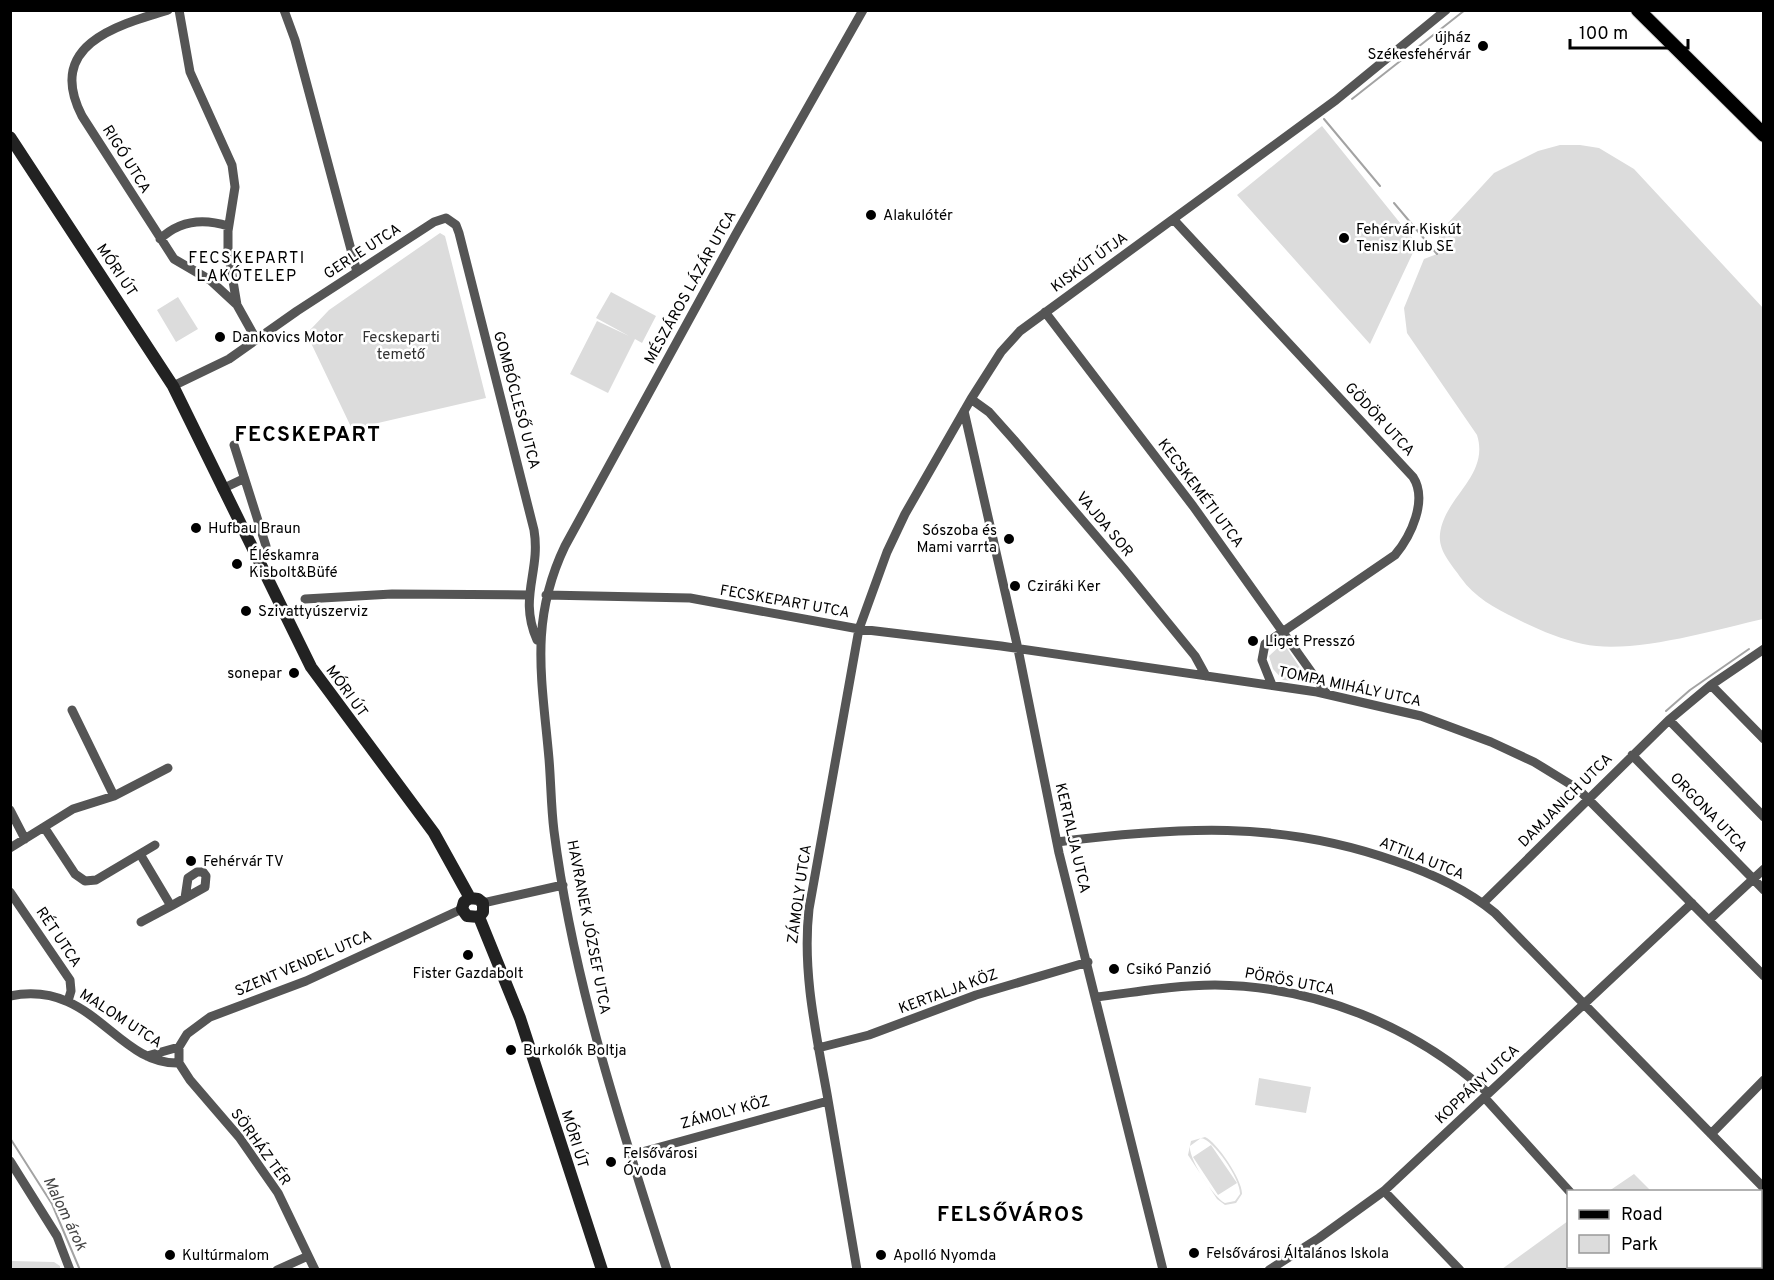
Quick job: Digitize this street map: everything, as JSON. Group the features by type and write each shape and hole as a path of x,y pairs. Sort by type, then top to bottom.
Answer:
{"main road":[{"path":"1638,10 1764,135"},
{"name":"MÓRI ÚT","path":"10,137 174,386 222,489 311,667 434,833 470,898"},
{"path":"470,898 478,899 483,903 483,912 479,917 467,916 462,909 464,902 470,898"},
{"name":"MÓRI ÚT","path":"479,917 524,1027 602,1269"}],"street":[{"name":"RIGÓ UTCA","path":"168,10 122,24 96,39 77,59 70,83 76,104 160,239 179,264 210,280 237,305 256,339"},
{"path":"179,10 190,72 232,165 234,195 228,226 228,257 237,305"},
{"path":"284,10 298,52 357,272"},
{"name":"MÉSZÁROS LÁZÁR UTCA","path":"550,581 565,546 736,234 863,10"},
{"name":"KISKÚT ÚTJA","path":"859,630 893,538 970,399 1011,340 1045,312 1336,100 1446,10"},
{"name":"GERLE UTCA","path":"174,386 229,359 357,272 434,222 446,218"},
{"name":"GOMBÓCLESŐ UTCA","path":"446,218 456,225 459,233 528,504 537,551 528,599"},
{"name":"GÖDÖR UTCA","path":"1174,220 1413,477 1419,487 1419,502 1408,535 1395,555 1283,632"},
{"path":"160,239 174,227 196,221 228,226"},
{"name":"KECSKEMÉTI UTCA","path":"1045,312 1193,506 1327,694"},
{"name":"VAJDA SOR","path":"970,399 989,412 1124,569 1196,656 1206,676"},
{"name":"KERTALJA UTCA","path":"964,411 1018,649 1057,842 1163,1269"},
{"path":"234,445 266,546"},
{"path":"222,489 243,479"},
{"path":"531,577 550,581"},
{"name":"HAVRANEK JÓZSEF UTCA","path":"550,581 544,600 540,645 554,831 563,885 606,1078 667,1269"},
{"path":"305,599 392,594 528,599 540,645"},
{"name":"FECSKEPART UTCA","path":"528,599 673,596 859,630 1018,649"},
{"name":"ZÁMOLY UTCA","path":"857,1269 818,1048 807,963 808,917 859,630"},
{"path":"1272,685 1263,667 1262,655 1265,644 1283,632"},
{"name":"TOMPA MIHÁLY UTCA","path":"1018,649 1327,694 1406,712 1479,737 1534,762 1590,798 1764,976"},
{"name":"DAMJANICH UTCA","path":"1483,903 1669,720 1711,685 1764,649"},
{"path":"1711,685 1764,739"},
{"path":"72,710 114,796"},
{"path":"1669,720 1764,817"},
{"name":"ORGONA UTCA","path":"1632,755 1764,890"},
{"path":"10,848 73,808 114,796 168,768"},
{"path":"10,810 25,839"},
{"path":"44,827 75,874 85,881 96,880 155,845"},
{"name":"ATTILA UTCA","path":"1057,842 1184,829 1236,829 1292,834 1362,850 1403,863 1455,886 1483,903 1764,1188"},
{"path":"140,854 171,906"},
{"path":"1709,920 1764,869"},
{"path":"483,903 563,885"},
{"name":"RÉT UTCA","path":"10,892 70,980 71,991 68,1001"},
{"path":"141,922 185,898"},
{"name":"KOPPÁNY UTCA","path":"1269,1269 1319,1238 1384,1191 1585,1006 1692,903"},
{"name":"SZENT VENDEL UTCA","path":"179,1047 187,1034 200,1022 306,981 462,909"},
{"name":"KERTALJA KÖZ","path":"818,1048 869,1035 976,994 1088,962"},
{"name":"PÖRÖS UTCA","path":"1097,997 1215,985 1310,997 1354,1011 1413,1038 1464,1071 1569,1190"},
{"name":"MALOM UTCA","path":"10,996 34,993 68,1001 92,1015 147,1056 168,1064 180,1063"},
{"path":"147,1056 179,1047 180,1063"},
{"name":"SÖRHÁZ TÉR","path":"180,1063 190,1080 239,1137 278,1193 308,1256"},
{"path":"1711,1134 1764,1080"},
{"name":"ZÁMOLY KÖZ","path":"631,1155 828,1101"},
{"path":"10,1161 57,1236 70,1269"},
{"path":"1384,1191 1460,1269"},
{"path":"278,1269 308,1256 315,1269"}],"green space":[{"name":"Fehérvár Kiskút Tenisz Klub SE","path":"1322,126 1417,244 1370,344 1237,195"},
{"path":"1560,145 1599,148 1634,169 1763,308 1763,619 1649,644 1603,647 1583,644 1540,630 1485,601 1466,585 1443,552 1440,534 1443,521 1477,463 1479,450 1477,435 1407,333 1404,308 1424,259 1437,254 1437,240 1448,223 1494,173 1538,151"},
{"name":"Fecskeparti temető","path":"440,233 445,236 486,398 352,429 311,343 310,330 329,310"},
{"path":"611,292 656,316 642,343 635,339 608,393 570,374 597,321 629,336 596,318"},
{"path":"178,297 198,329 176,342 157,310"},
{"path":"1281,645 1286,647 1307,678 1307,682 1283,680 1273,669 1269,656"},
{"path":"1259,1078 1311,1087 1306,1113 1255,1105"},
{"path":"1205,1137 1222,1154 1234,1172 1241,1188 1242,1194 1236,1203 1225,1205 1217,1199 1188,1155 1191,1141 1201,1138","holes":["1201,1138 1206,1140 1232,1171 1240,1194 1235,1201 1225,1203 1220,1200 1197,1168 1190,1152 1190,1146"]},
{"path":"1211,1145 1237,1183 1218,1195 1193,1157"},
{"path":"1634,1174 1650,1190 1610,1190"},
{"path":"1567,1222 1567,1268 1727,1269 1502,1269"},
{"path":"11,1261 54,1262 60,1266 60,1269 11,1269"}],"waterway":[{"path":"1352,99 1465,10"},
{"path":"1324,119 1380,186"},
{"path":"1394,203 1437,254"},
{"path":"1666,711 1690,690 1749,649"},
{"name":"Malom árok","path":"10,1138 52,1204 80,1270"}],"place":[{"name":"újház Székesfehérvár","path":"1483,46"},
{"name":"Alakulótér","path":"871,215"},
{"name":"Fehérvár Kiskút Tenisz Klub SE","path":"1344,238"},
{"name":"Dankovics Motor","path":"220,337"},
{"name":"Hufbau Braun","path":"196,528"},
{"name":"Sószoba és Mami varrta","path":"1009,539"},
{"name":"Éléskamra Kisbolt&Büfé","path":"237,564"},
{"name":"Cziráki Ker","path":"1015,586"},
{"name":"Szivattyúszerviz","path":"246,611"},
{"name":"Liget Presszó","path":"1253,641"},
{"name":"sonepar","path":"294,673"},
{"name":"Fehérvár TV","path":"191,861"},
{"name":"Fister Gazdabolt","path":"468,955"},
{"name":"Csikó Panzió","path":"1114,969"},
{"name":"Burkolók Boltja","path":"511,1050"},
{"name":"Felsővárosi Óvoda","path":"611,1162"},
{"name":"Felsővárosi Általános Iskola","path":"1194,1253"},
{"name":"Kultúrmalom","path":"170,1255"},
{"name":"Apolló Nyomda","path":"881,1255"}],"district":[{"name":"FECSKEPARTI LAKÓTELEP","path":"247,266"},
{"name":"FECSKEPART","path":"308,434"},
{"name":"FELSŐVÁROS","path":"1011,1214"}]}
